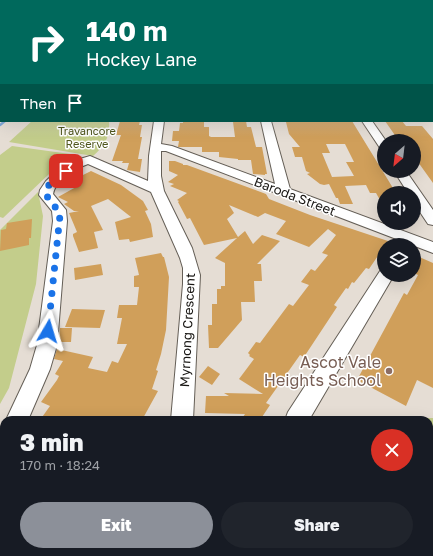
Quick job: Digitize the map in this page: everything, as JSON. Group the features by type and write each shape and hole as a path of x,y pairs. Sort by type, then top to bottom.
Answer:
{"street":[{"name":"Myrnong Crescent","path":"159,122 154,172 157,190 186,248 192,276 182,416"},
{"path":"266,122 284,192"},
{"path":"368,122 377,136"},
{"name":"Baroda Street","path":"156,147 168,148 284,192 397,238"},
{"path":"19,416 40,369 47,345 60,221 58,210 46,195 46,189 79,162 90,160 157,190"},
{"path":"405,178 433,221"},
{"name":"Baroda Street","path":"421,245 433,248"},
{"path":"298,416 382,282"}],"green space":[{"name":"Travancore Reserve","path":"31,122 109,122 109,132 106,141 101,149 93,156 9,142"},
{"path":"12,146 70,154 3,218 0,217 0,155"},
{"path":"38,192 43,216 36,284 9,388 0,404 0,230"}],"building":[{"path":"120,122 140,122 139,125 142,125 140,137 142,137 138,159 142,159 140,172 127,170 129,163 122,163 123,161 112,161 121,135 116,135"},
{"path":"204,122 204,127 209,127 209,136 211,137 235,137 233,122 246,122 247,127 251,127 256,147 262,147 267,174 253,174 251,160 238,160 219,157 219,152 202,152 202,147 178,147 179,141 172,141 173,131 179,131 180,123"},
{"path":"286,122 353,122 377,162 377,178 387,178 392,186 377,186 377,195 376,193 370,193 366,185 345,186 353,204 340,204 329,184 320,184 307,174 310,173 306,171 302,157 295,157 292,147 300,147 289,134","holes":["326,144 345,144 354,162 346,162 354,176 332,177 322,153 330,153"]},
{"path":"386,122 403,122 406,126 422,126 433,139 433,183 421,166 421,134 394,134"},
{"path":"169,161 175,161 183,165 187,165 266,194 269,199 310,215 379,238 377,238 377,257 369,269 366,268 354,283 352,282 348,289 346,288 334,305 337,307 304,357 300,355 266,403 270,405 263,416 205,413 206,396 229,396 224,393 263,394 239,379 254,359 249,356 250,355 248,353 256,342 260,343 289,304 293,306 309,285 301,282 311,269 315,271 328,255 322,253 336,235 328,229 309,247 276,234 286,221 265,213 258,217 229,205 234,213 227,219 238,237 245,231 253,244 262,235 280,241 257,264 261,264 262,281 254,281 255,302 241,302 242,320 218,348 209,348 208,325 212,325 212,304 217,304 217,289 221,289 221,286 225,286 225,263 215,258 237,238 204,245 190,218 187,219 178,202 179,201 177,200 187,193 170,186 174,184 168,182 178,175 169,171"},
{"path":"91,171 121,185 143,201 148,210 145,211 151,224 153,237 130,242 129,239 119,240 115,222 131,217 108,199 91,206 103,230 94,232 98,248 79,252 73,236 73,234 77,232 69,213 79,211 74,211 64,204 68,202 58,197 76,187 65,181 78,174 81,176"},
{"path":"32,219 29,245 0,251 1,230 6,229 7,223"},
{"path":"161,253 164,257 169,277 166,330 156,370 158,371 152,389 158,391 144,416 43,416 50,406 41,402 57,380 59,376 55,374 63,361 54,359 57,349 93,357 88,368 107,372 112,361 118,363 127,344 117,344 122,318 117,318 119,305 137,305 139,287 134,287 134,276 139,275 135,258"},
{"path":"421,258 433,263 433,388 417,380 406,406 357,380 404,293 407,295 414,282 421,282"},
{"path":"101,264 103,275 75,280 74,268"},
{"path":"72,309 105,310 100,328 65,327"},
{"path":"60,328 72,328 71,342 59,342"},
{"path":"208,366 220,374 212,385 199,377"}],"waterway":[{"path":"0,125 4,122"}],"place":[{"name":"Ascot Vale Heights School","path":"389,371"}],"route":[{"path":"48,331 60,215 56,206 46,195 46,189 66,171"}]}
